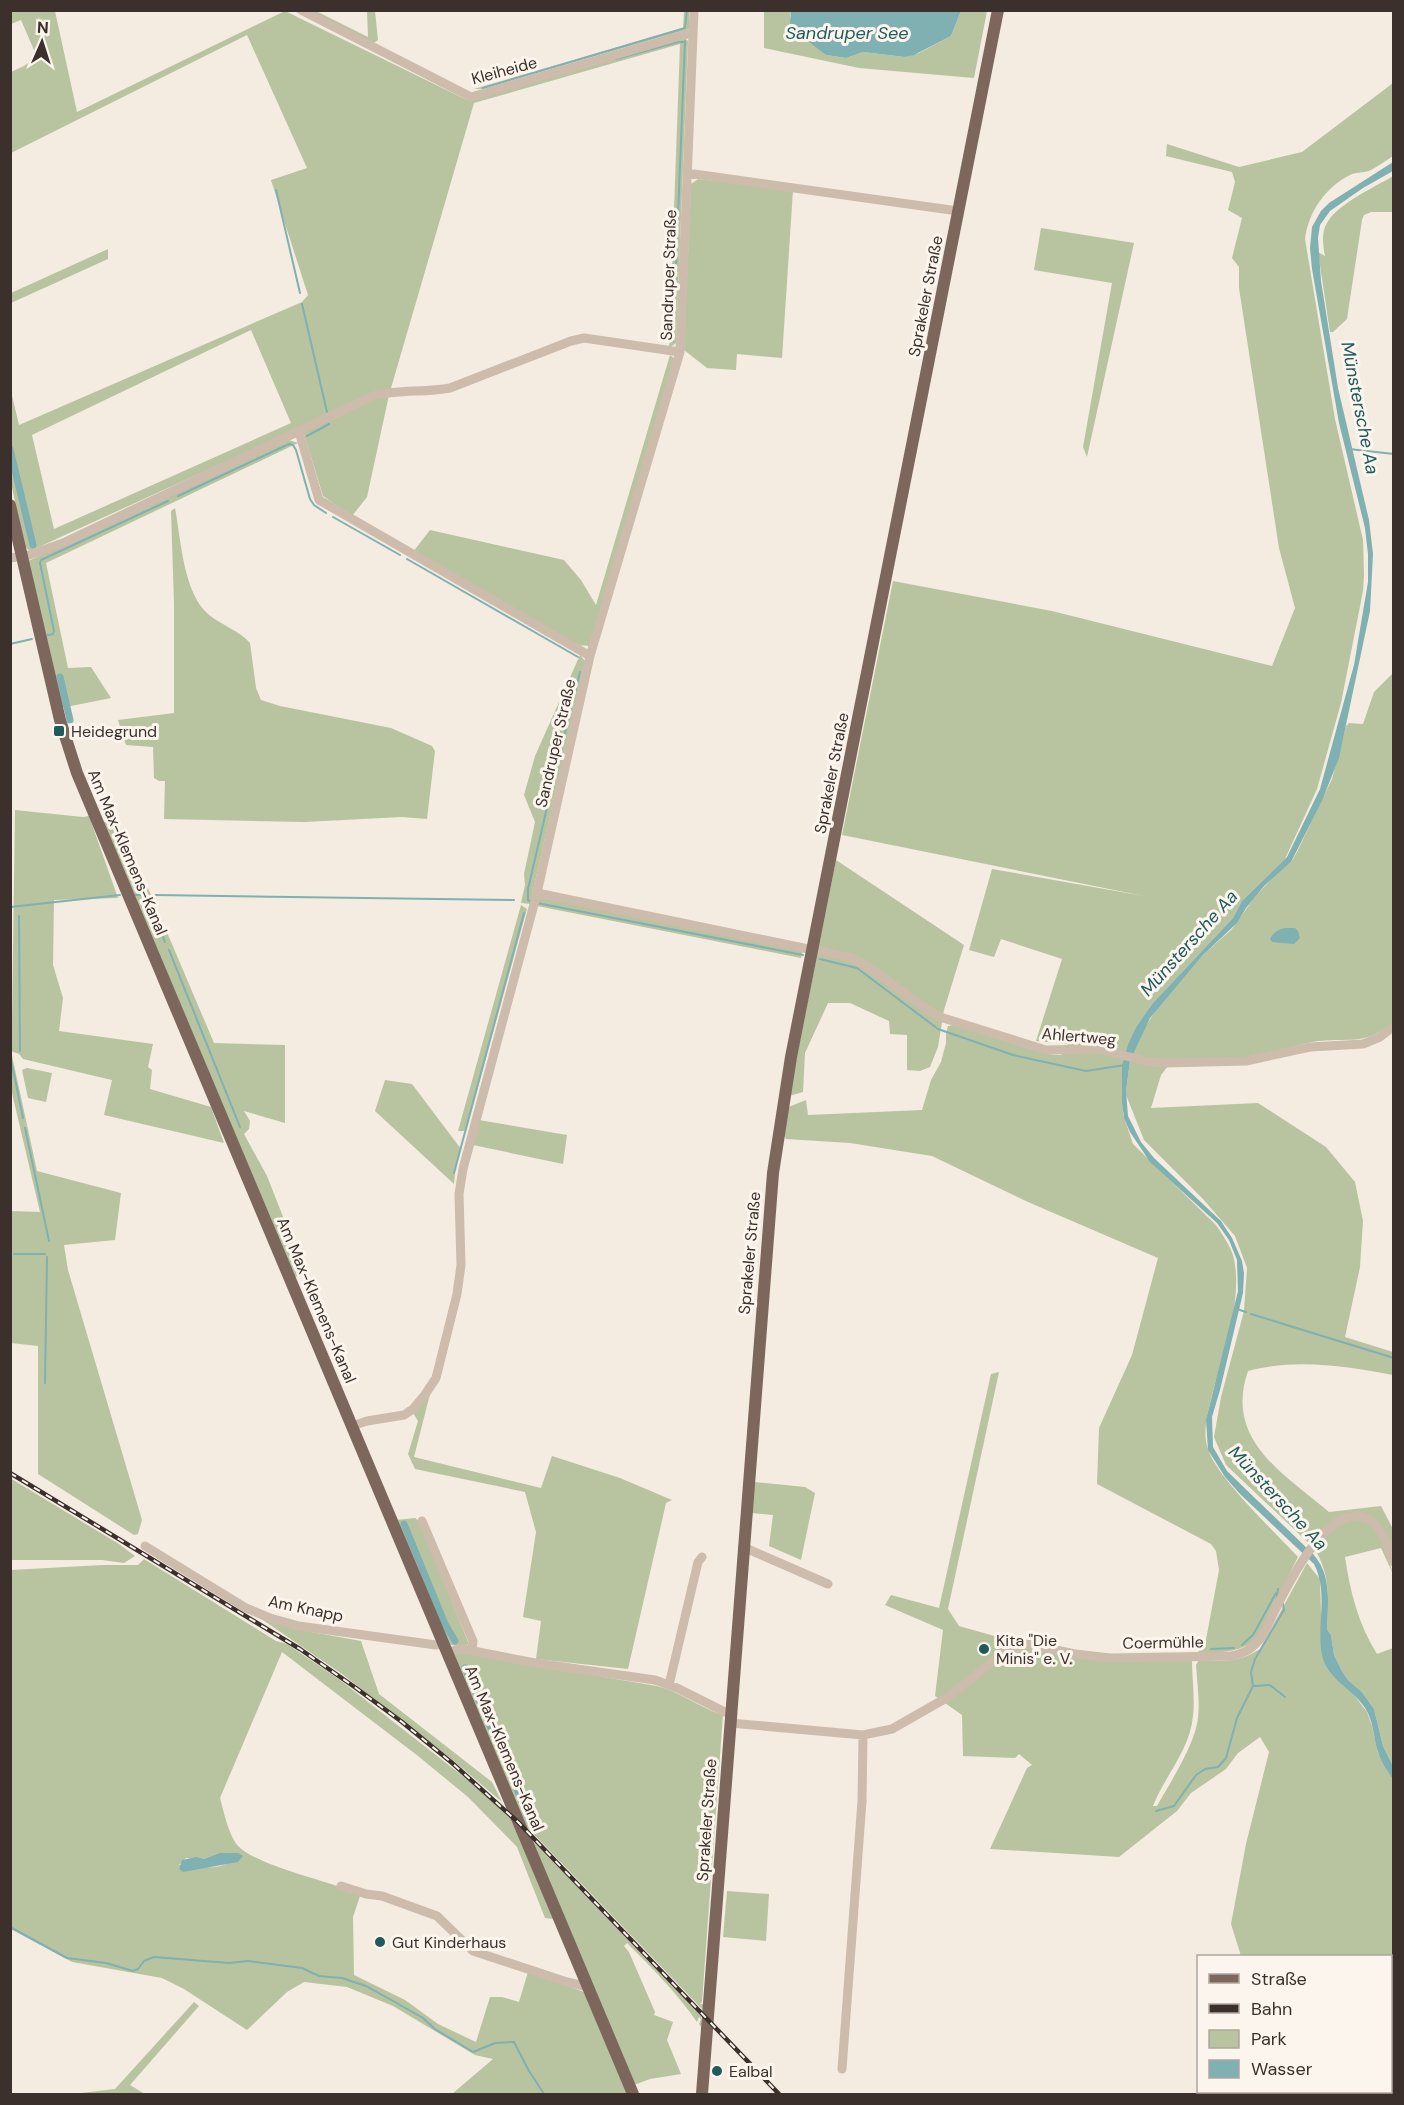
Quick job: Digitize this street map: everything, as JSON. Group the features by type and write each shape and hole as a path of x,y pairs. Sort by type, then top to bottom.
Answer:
{"main road":[{"name":"Sprakeler Straße","path":"702,2094 773,1173 791,1057 998,10"},
{"name":"Am Max-Klemens-Kanal","path":"10,505 16,557 72,761 633,2094"}],"street":[{"name":"Kleiheide","path":"301,10 471,97 693,34"},
{"name":"Sandruper Straße","path":"352,1426 404,1415 413,1409 424,1396 436,1378 457,1294 461,1265 460,1185 535,899 590,656 680,352 694,10"},
{"path":"687,173 958,212"},
{"path":"16,557 63,543 373,396 390,391 450,388 584,339 680,352"},
{"path":"298,432 319,500 590,656"},
{"name":"Ahlertweg","path":"535,899 852,958 866,964 929,1011 945,1019 1059,1052 1090,1049 1164,1064 1246,1062 1310,1047 1368,1042 1380,1037 1394,1026"},
{"name":"Coermühle","path":"730,1718 863,1735 892,1729 948,1697 1007,1650 1027,1644 1075,1654 1110,1658 1231,1656 1245,1653 1255,1646 1311,1546 1328,1528 1351,1517 1363,1517 1380,1530 1394,1562"},
{"name":"Am Max-Klemens-Kanal","path":"422,1521 473,1641 472,1651"},
{"name":"Am Knapp","path":"145,1546 246,1608 270,1618 299,1626 648,1679 669,1685 726,1712 730,1718"},
{"path":"743,1548 828,1584"},
{"path":"669,1685 698,1562 702,1557"},
{"path":"842,2069 862,1801 863,1735"},
{"path":"341,1886 366,1894 382,1896 436,1916 473,1950 588,1987"}],"green space":[{"path":"11,11 55,11 77,112 285,11 467,100 685,38 688,41 676,343 669,348 680,44 474,103 389,395 367,497 352,516 323,496 304,434 216,466 30,551 25,547 11,483 10,387 19,425 302,302 308,295 271,180 307,168 247,35 11,153 11,72 37,57 21,20 11,24","holes":["251,330 291,423 54,529 32,435"]},
{"path":"308,11 316,11 368,37 367,11 375,11 378,40 374,43"},
{"path":"684,11 689,11 689,29 481,89 474,89 683,28"},
{"path":"764,11 791,11 790,18 826,55 846,58 863,52 905,57 919,53 951,36 961,11 987,11 974,78 859,68 764,48"},
{"path":"1393,83 1393,156 1369,171 1350,175 1333,187 1314,210 1305,239 1335,419 1363,540 1363,591 1341,703 1317,789 1285,859 1242,901 1233,918 1152,1004 1136,1027 1122,1065 1123,1114 1133,1144 1216,1225 1233,1255 1236,1281 1233,1314 1207,1415 1208,1449 1213,1461 1234,1489 1298,1557 1256,1640 1235,1650 1197,1653 1205,1645 1219,1570 1216,1551 1211,1544 1097,1484 1099,1428 1132,1355 1158,1258 1028,1202 932,1156 850,1143 786,1139 783,1134 786,1108 806,1100 808,1115 922,1110 931,1080 941,1062 948,1026 953,1025 1047,1054 1061,1055 1068,1044 1036,1041 1062,959 1001,939 994,957 969,950 992,869 1144,896 842,835 893,581 1052,611 1272,666 1295,608 1279,548 1239,288 1239,267 1232,258 1242,218 1228,210 1235,182 1232,172 1166,156 1167,144 1239,167 1302,152"},
{"path":"1393,176 1393,212 1371,212 1364,215 1347,319 1333,332 1330,332 1318,252 1325,256 1323,239 1325,227 1339,209"},
{"path":"698,179 793,190 782,358 737,354 736,370 707,368 684,350 691,184"},
{"path":"1041,228 1134,243 1087,457 1083,447 1112,283 1034,270"},
{"path":"108,249 108,259 11,303 11,293"},
{"path":"670,355 674,358 590,646 578,645 413,552 430,530 564,560 581,580 596,605"},
{"path":"289,440 298,443 46,563 68,668 91,667 111,698 61,708 28,561"},
{"path":"175,508 184,564 193,593 208,614 250,643 256,688 261,700 280,706 391,728 432,746 435,751 427,819 402,817 304,822 164,819 165,781 154,778 153,747 126,745 118,720 174,713 171,511"},
{"path":"580,655 585,661 530,904 521,903 525,885 524,874 535,822 524,795 535,756"},
{"path":"1393,673 1393,1022 1372,1036 1352,1040 1307,1043 1259,1056 1172,1061 1161,1075 1151,1108 1258,1103 1326,1147 1355,1182 1363,1221 1360,1267 1345,1337 1393,1352 1393,1375 1302,1364 1248,1371 1243,1395 1244,1417 1251,1436 1277,1469 1329,1512 1381,1506 1393,1529 1393,1544 1385,1548 1393,1574 1381,1548 1345,1557 1356,1607 1370,1643 1377,1654 1393,1648 1393,1766 1383,1746 1374,1709 1362,1692 1348,1680 1334,1655 1331,1635 1327,1629 1326,1579 1315,1549 1226,1465 1214,1437 1221,1397 1244,1311 1247,1268 1235,1236 1203,1199 1144,1140 1126,1091 1130,1061 1145,1027 1156,1010 1203,955 1232,929 1254,898 1275,875 1291,862 1332,779 1346,726 1349,723 1363,724 1374,692"},
{"path":"15,810 89,816 118,898 54,900 53,965 63,998 59,1031 153,1044 148,1067 152,1070 150,1089 211,1107 224,1143 104,1115 112,1080 23,1059 12,1051"},
{"path":"118,820 214,1043 285,1045 285,1123 244,1111 250,1121 249,1129 244,1134 267,1176 306,1275 294,1277 102,822"},
{"path":"836,860 964,945 944,1010 938,1047 930,1067 920,1071 907,1070 907,1035 890,1034 889,1021 850,1003 828,1003 805,1053 803,1092 789,1096"},
{"path":"539,897 803,950 801,958 537,906"},
{"path":"521,905 527,909 466,1131 458,1131"},
{"path":"12,1053 37,1171 121,1193 115,1240 64,1245 68,1270 142,1520 138,1534 134,1535 38,1474 38,1346 11,1343 10,1211 40,1212 11,1089"},
{"path":"27,1068 52,1073 46,1102 28,1098 22,1070"},
{"path":"385,1080 412,1084 461,1149 456,1163 454,1184 375,1111"},
{"path":"479,1120 567,1135 563,1164 473,1145"},
{"path":"999,1372 948,1609 959,1626 1012,1641 1012,1654 1027,1648 1192,1660 1194,1702 1191,1728 1182,1752 1153,1806 1157,1806 1193,1739 1199,1704 1196,1665 1199,1660 1238,1659 1260,1649 1307,1563 1320,1579 1322,1648 1367,1712 1378,1753 1393,1780 1393,2094 1374,2094 1392,2093 1392,1955 1241,1955 1231,1924 1246,1844 1269,1752 1260,1737 1238,1753 1226,1769 1191,1793 1177,1811 1119,1857 990,1849 1027,1768 1032,1765 1019,1754 1015,1758 963,1756 962,1715 935,1696 943,1630 885,1605 891,1595 939,1608 991,1374"},
{"path":"430,1394 414,1457 541,1488 552,1456 620,1478 672,1500 666,1503 628,1669 536,1659 541,1621 523,1617 536,1532 525,1492 415,1469 408,1454 418,1421 413,1413"},
{"path":"10,1478 135,1556 124,1563 102,1560 11,1560"},
{"path":"754,1482 805,1487 815,1493 801,1560 769,1546 773,1515 752,1513"},
{"path":"415,1518 419,1521 469,1644 461,1647 447,1644 396,1520"},
{"path":"144,1559 276,1641 287,1644 340,1680 478,1788 514,1822 553,1919 545,1918 517,1847 468,1797 282,1652 220,1798 230,1832 241,1849 281,1868 337,1886 362,1890 353,1917 354,1975 405,2000 438,2024 476,2042 490,1997 502,1997 519,2002 528,1972 587,1993 627,2094 452,2094 493,2059 475,2055 393,2006 347,1987 304,1982 287,1992 247,2030 184,1989 162,1978 72,1962 11,1929 11,1570 138,1565","holes":["219,1853 238,1853 229,1862 218,1867 179,1865 186,1858 204,1859"]},
{"path":"257,1616 295,1629 361,1641 379,1694 492,1782 502,1802 449,1757 342,1674"},
{"path":"457,1652 657,1686 723,1715 702,2002 700,2004 703,2004 703,2010 522,1822 453,1658"},
{"path":"531,1839 701,2016 702,2028 699,2024 701,2019 699,2017 697,2022 655,1971 627,1943 624,1946 629,1952 655,2012 654,2015 673,2022 667,2040 681,2074 650,2079 634,2085"},
{"path":"727,1891 769,1894 766,1941 723,1937"},
{"path":"194,2002 199,2006 130,2085 145,2094 73,2094 115,2089"}],"water":[{"name":"Sandruper See","path":"791,10 961,11 951,36 914,55 905,57 863,52 846,58 826,55 795,31 790,23"},
{"path":"1393,162 1393,171 1330,211 1320,225 1318,238 1321,281 1338,388 1369,520 1373,554 1370,611 1339,758 1322,801 1291,862 1265,885 1237,923 1203,955 1150,1018 1130,1061 1126,1091 1128,1116 1141,1142 1154,1158 1221,1221 1232,1238 1242,1261 1243,1293 1212,1417 1213,1447 1227,1471 1319,1562 1328,1589 1327,1629 1331,1635 1334,1655 1348,1680 1362,1692 1374,1709 1383,1746 1393,1766 1393,1780 1379,1756 1365,1708 1329,1671 1322,1655 1321,1586 1314,1564 1240,1494 1225,1477 1208,1450 1206,1420 1238,1291 1237,1260 1229,1240 1217,1223 1150,1162 1130,1132 1124,1118 1122,1103 1122,1065 1136,1027 1152,1004 1233,918 1242,901 1287,857 1320,789 1354,665 1368,582 1368,554 1365,528 1339,423 1312,269 1310,248 1312,227 1321,211 1329,203"},
{"path":"1285,928 1295,928 1300,938 1294,944 1272,942 1270,939 1273,935"},
{"path":"219,1853 238,1853 243,1856 238,1862 183,1872 179,1869 182,1860 196,1857 204,1859"}],"waterway":[{"path":"483,88 685,28 687,10"},
{"path":"673,341 685,41"},
{"path":"616,59 685,42"},
{"path":"276,190 300,293"},
{"path":"302,304 327,412"},
{"path":"307,436 329,424"},
{"path":"178,496 289,444 293,445 296,450 310,499 314,505 326,513"},
{"path":"10,449 33,545"},
{"name":"Münstersche Aa","path":"1349,449 1394,454"},
{"path":"48,635 53,634 54,631 41,560 168,501"},
{"path":"333,517 400,555"},
{"path":"407,559 578,657"},
{"path":"10,644 32,639"},
{"path":"557,765 580,672"},
{"path":"60,677 70,720"},
{"path":"532,902 528,900 528,889 555,773"},
{"path":"10,907 120,895"},
{"path":"135,895 147,895"},
{"path":"146,895 165,942"},
{"path":"155,895 514,900"},
{"path":"537,903 803,955"},
{"path":"454,1173 524,913"},
{"path":"19,916 20,1051"},
{"path":"169,950 240,1127"},
{"path":"820,959 857,968 938,1029 1013,1055 1086,1071 1125,1065"},
{"path":"11,1060 23,1118"},
{"path":"25,1128 49,1241"},
{"path":"14,1254 45,1254"},
{"path":"45,1383 47,1257"},
{"path":"1237,1309 1246,1312"},
{"path":"1251,1314 1394,1358"},
{"path":"404,1524 445,1624 455,1641"},
{"path":"1277,1597 1278,1589"},
{"path":"1242,1645 1253,1635 1276,1593"},
{"path":"1156,1811 1174,1806 1196,1775 1205,1769 1218,1767 1226,1758 1237,1718 1253,1686 1251,1672 1255,1659 1284,1610 1283,1604"},
{"path":"1211,1649 1234,1648"},
{"path":"465,1668 507,1764"},
{"path":"1254,1686 1270,1685 1285,1697"},
{"path":"514,1781 530,1822"},
{"path":"10,1927 67,1958 106,1963 133,1971 138,1969 144,1961 154,1957 229,1963 248,1961 302,1968 319,1976 342,1978 366,1986 393,2001 473,2052 495,2043 514,2042 544,2094"},
{"path":"1392,2075 1394,2069"}],"railway":[{"path":"10,1473 300,1649 402,1722 519,1823 779,2094"}],"place":[{"name":"Heidegrund","path":"59,731"},
{"name":"Kita \"Die Minis\" e. V.","path":"984,1649"},
{"name":"Gut Kinderhaus","path":"380,1942"},
{"name":"Ealbal","path":"717,2071"}]}
